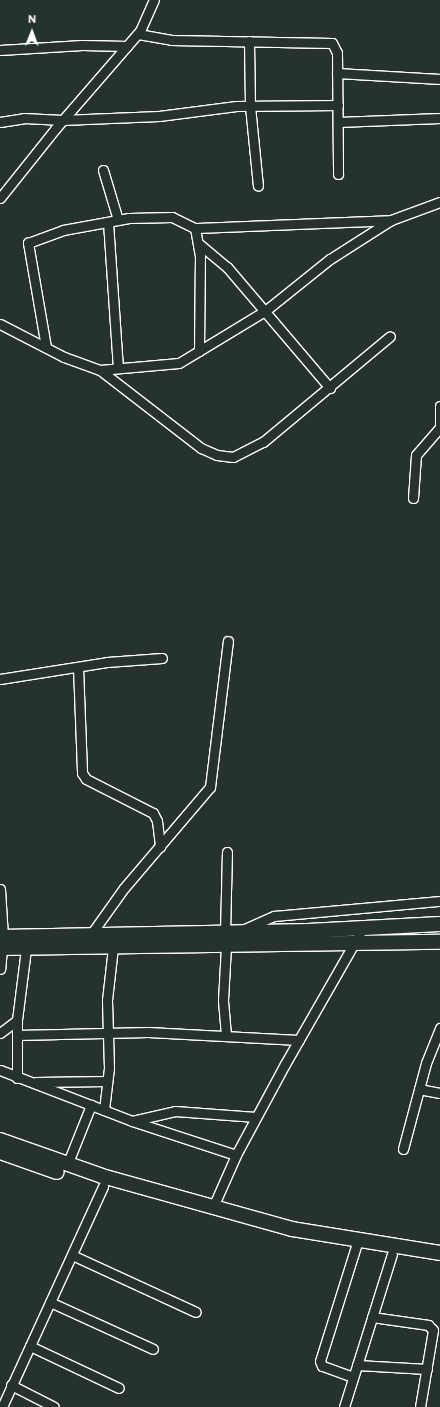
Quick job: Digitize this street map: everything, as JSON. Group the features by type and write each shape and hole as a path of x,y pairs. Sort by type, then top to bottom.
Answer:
{"main road":[{"path":"2,943 26,949 113,947 308,931 440,924"},
{"path":"2,943 89,937 230,937 276,944 440,942"},
{"path":"0,1140 67,1165 213,1207 257,1223"},
{"path":"0,1152 103,1186 290,1232 357,1244 440,1253"},
{"path":"357,1244 392,1254 440,1262"}],"street":[{"path":"0,198 62,120 138,34 154,0"},
{"path":"138,34 171,40 332,43 337,53 338,174"},
{"path":"249,41 250,106 258,186"},
{"path":"0,50 82,44 127,46"},
{"path":"337,73 440,79"},
{"path":"0,122 24,118 62,120 159,116 250,106 338,105"},
{"path":"338,122 440,118"},
{"path":"103,170 118,220"},
{"path":"100,370 179,363 265,311 330,259 390,220 440,202"},
{"path":"46,347 28,243 63,230 118,220 172,217 195,228 390,220"},
{"path":"108,222 118,368"},
{"path":"195,228 198,243 199,351"},
{"path":"198,243 227,267 265,311 286,339 330,388"},
{"path":"0,324 46,347 100,370 201,448 217,455 233,457 264,442 311,400 330,388 390,336"},
{"path":"413,498 416,455 440,426 440,406"},
{"path":"89,937 124,888 198,803 213,778 228,642"},
{"path":"0,679 78,667 162,658"},
{"path":"78,667 82,773 86,779 152,813 158,821 160,847"},
{"path":"226,1035 230,937 227,852"},
{"path":"0,889 2,943 0,969"},
{"path":"230,937 274,916 440,902"},
{"path":"213,1207 236,1155 256,1117 298,1040 363,928"},
{"path":"104,1110 109,1033 107,1000 113,947"},
{"path":"17,1078 18,1020 26,949"},
{"path":"0,1033 18,1020"},
{"path":"403,1149 419,1089 440,1028"},
{"path":"17,1035 109,1033 226,1035 298,1040"},
{"path":"0,1070 17,1078 32,1082 132,1121 236,1155"},
{"path":"32,1082 55,1080 107,1082"},
{"path":"419,1089 440,1094"},
{"path":"67,1165 91,1105"},
{"path":"132,1121 175,1111 256,1117"},
{"path":"2,1407 103,1186"},
{"path":"353,1377 322,1366 320,1361 357,1244"},
{"path":"344,1407 392,1254"},
{"path":"72,1255 196,1312"},
{"path":"50,1302 153,1349"},
{"path":"372,1317 431,1327 433,1335 420,1407"},
{"path":"30,1346 119,1388"},
{"path":"357,1365 427,1369"},
{"path":"12,1385 54,1407"}]}
